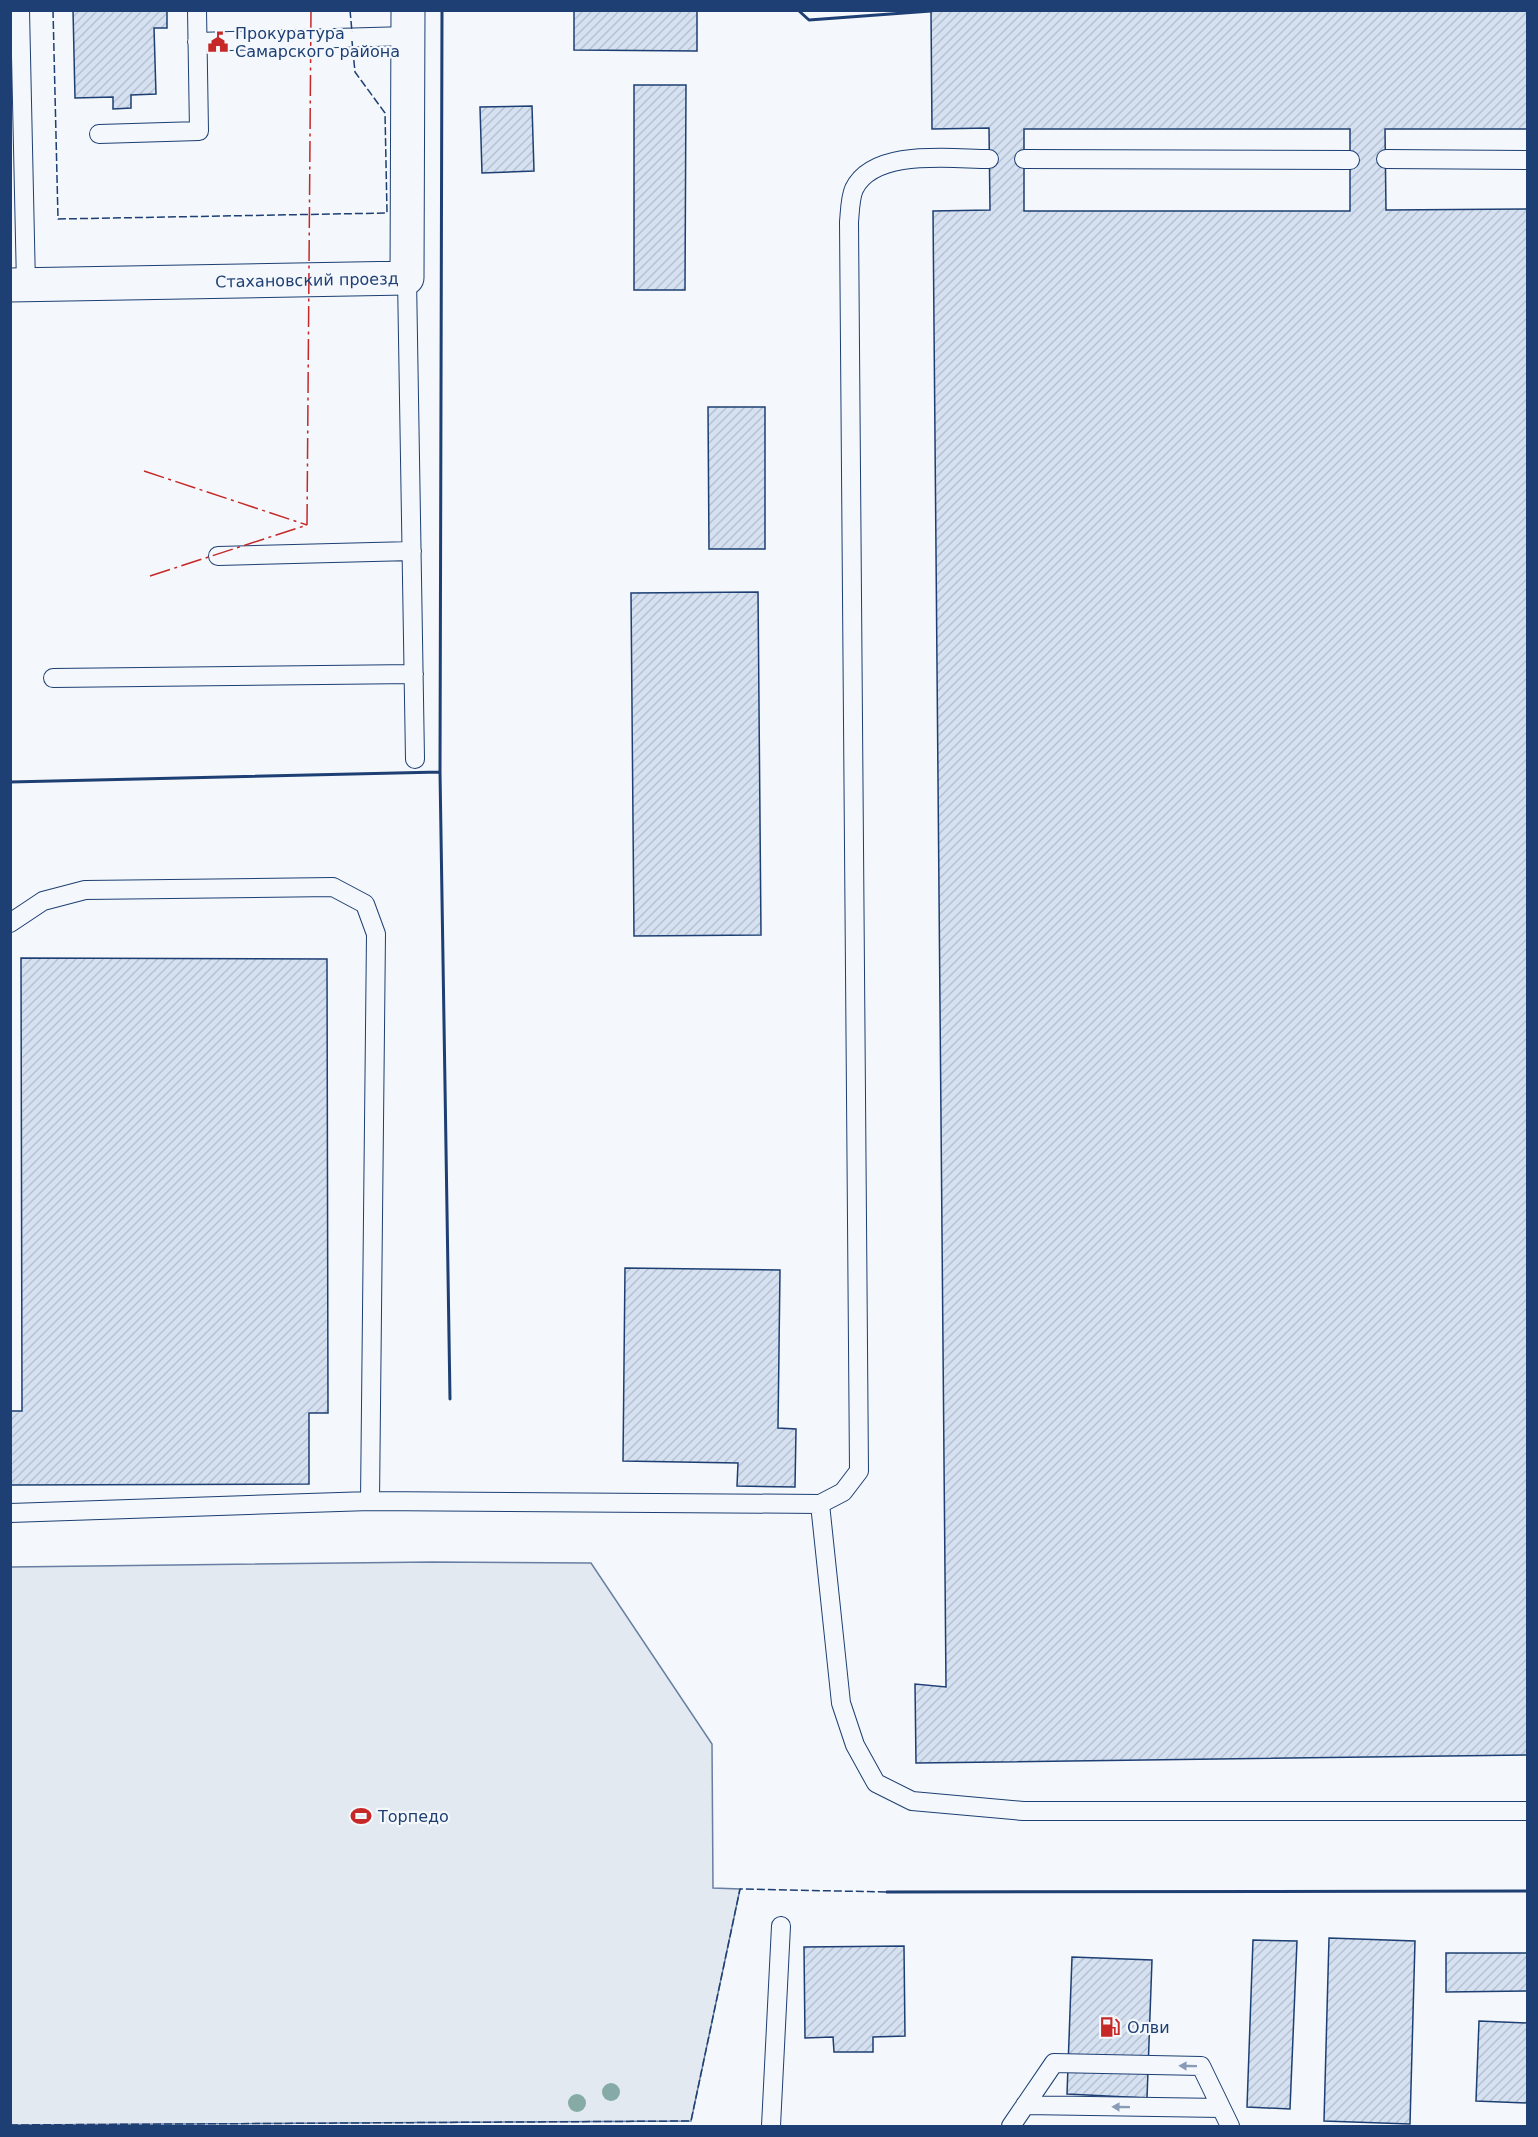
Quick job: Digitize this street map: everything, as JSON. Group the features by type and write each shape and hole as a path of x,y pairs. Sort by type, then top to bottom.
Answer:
{"street":[{"name":"Стахановский проезд","path":"18,285 407,278 408,23"}],"lane":[{"path":"18,285 20,10"},
{"path":"99,134 199,131 197,10"},
{"path":"197,42 408,23"},
{"path":"10,1513 370,1502 820,1504 843,1492 860,1471 849,222 855,189 877,166 901,159 989,159"},
{"path":"1024,159 1350,160"},
{"path":"1386,159 1527,160"},
{"path":"407,278 415,759"},
{"path":"218,556 412,551"},
{"path":"53,678 414,674"},
{"path":"10,923 43,901 85,890 333,887 364,904 376,934 370,1502"},
{"path":"820,1504 841,1703 855,1745 876,1783 912,1801 1023,1811 1527,1811"},
{"path":"771,2127 781,1926"},
{"path":"1011,2127 1054,2063 1061,2063 1201,2066 1230,2127"},
{"path":"1025,2105 1221,2108"}],"shaded area":[{"name":"Торпедо","path":"432,1562 591,1563 712,1744 713,1888 740,1889 691,2121 11,2125 11,1567"}],"building":[{"path":"73,10 167,10 167,28 154,28 156,94 131,95 131,108 113,109 113,97 75,98"},
{"path":"574,10 697,10 697,51 574,50"},
{"path":"1528,10 1528,129 1385,129 1386,210 1528,209 1528,1755 916,1763 915,1684 946,1687 933,211 990,210 989,128 932,129 931,11","holes":["1024,129 1350,129 1350,211 1024,211"]},
{"path":"634,85 686,85 685,290 634,290"},
{"path":"532,106 534,171 482,173 480,107"},
{"path":"708,407 765,407 765,549 709,549"},
{"path":"758,592 761,935 634,936 631,593"},
{"path":"21,958 327,959 328,1413 309,1413 309,1484 10,1485 10,1411 22,1411"},
{"path":"625,1268 780,1270 778,1428 796,1429 795,1487 737,1486 738,1463 623,1461"},
{"path":"1329,1938 1415,1941 1410,2124 1324,2121"},
{"path":"1253,1940 1297,1941 1290,2109 1247,2107"},
{"path":"904,1946 905,2036 873,2037 873,2052 834,2052 833,2037 805,2038 804,1947"},
{"path":"1446,1953 1528,1953 1528,1991 1446,1992"},
{"path":"1072,1957 1152,1960 1147,2098 1067,2094"},
{"path":"1479,2021 1528,2023 1528,2103 1476,2101"}],"fence":[{"path":"53,10 58,219 387,213 385,113 355,72 352,41"},
{"path":"350,10 352,32"},
{"path":"10,2125 691,2121 740,1889 887,1892"}],"wall":[{"path":"442,10 440,772 450,1399"},
{"path":"798,10 809,20 931,11"},
{"path":"10,782 440,772"},
{"path":"887,1892 1528,1891"}],"power":[{"path":"307,525 311,10"},
{"path":"144,471 307,525"},
{"path":"150,576 307,525"}],"place":[{"name":"Прокуратура Самарского района","path":"218,42"},
{"name":"Торпедо","path":"361,1816"},
{"name":"Олви","path":"1110,2027"}]}
